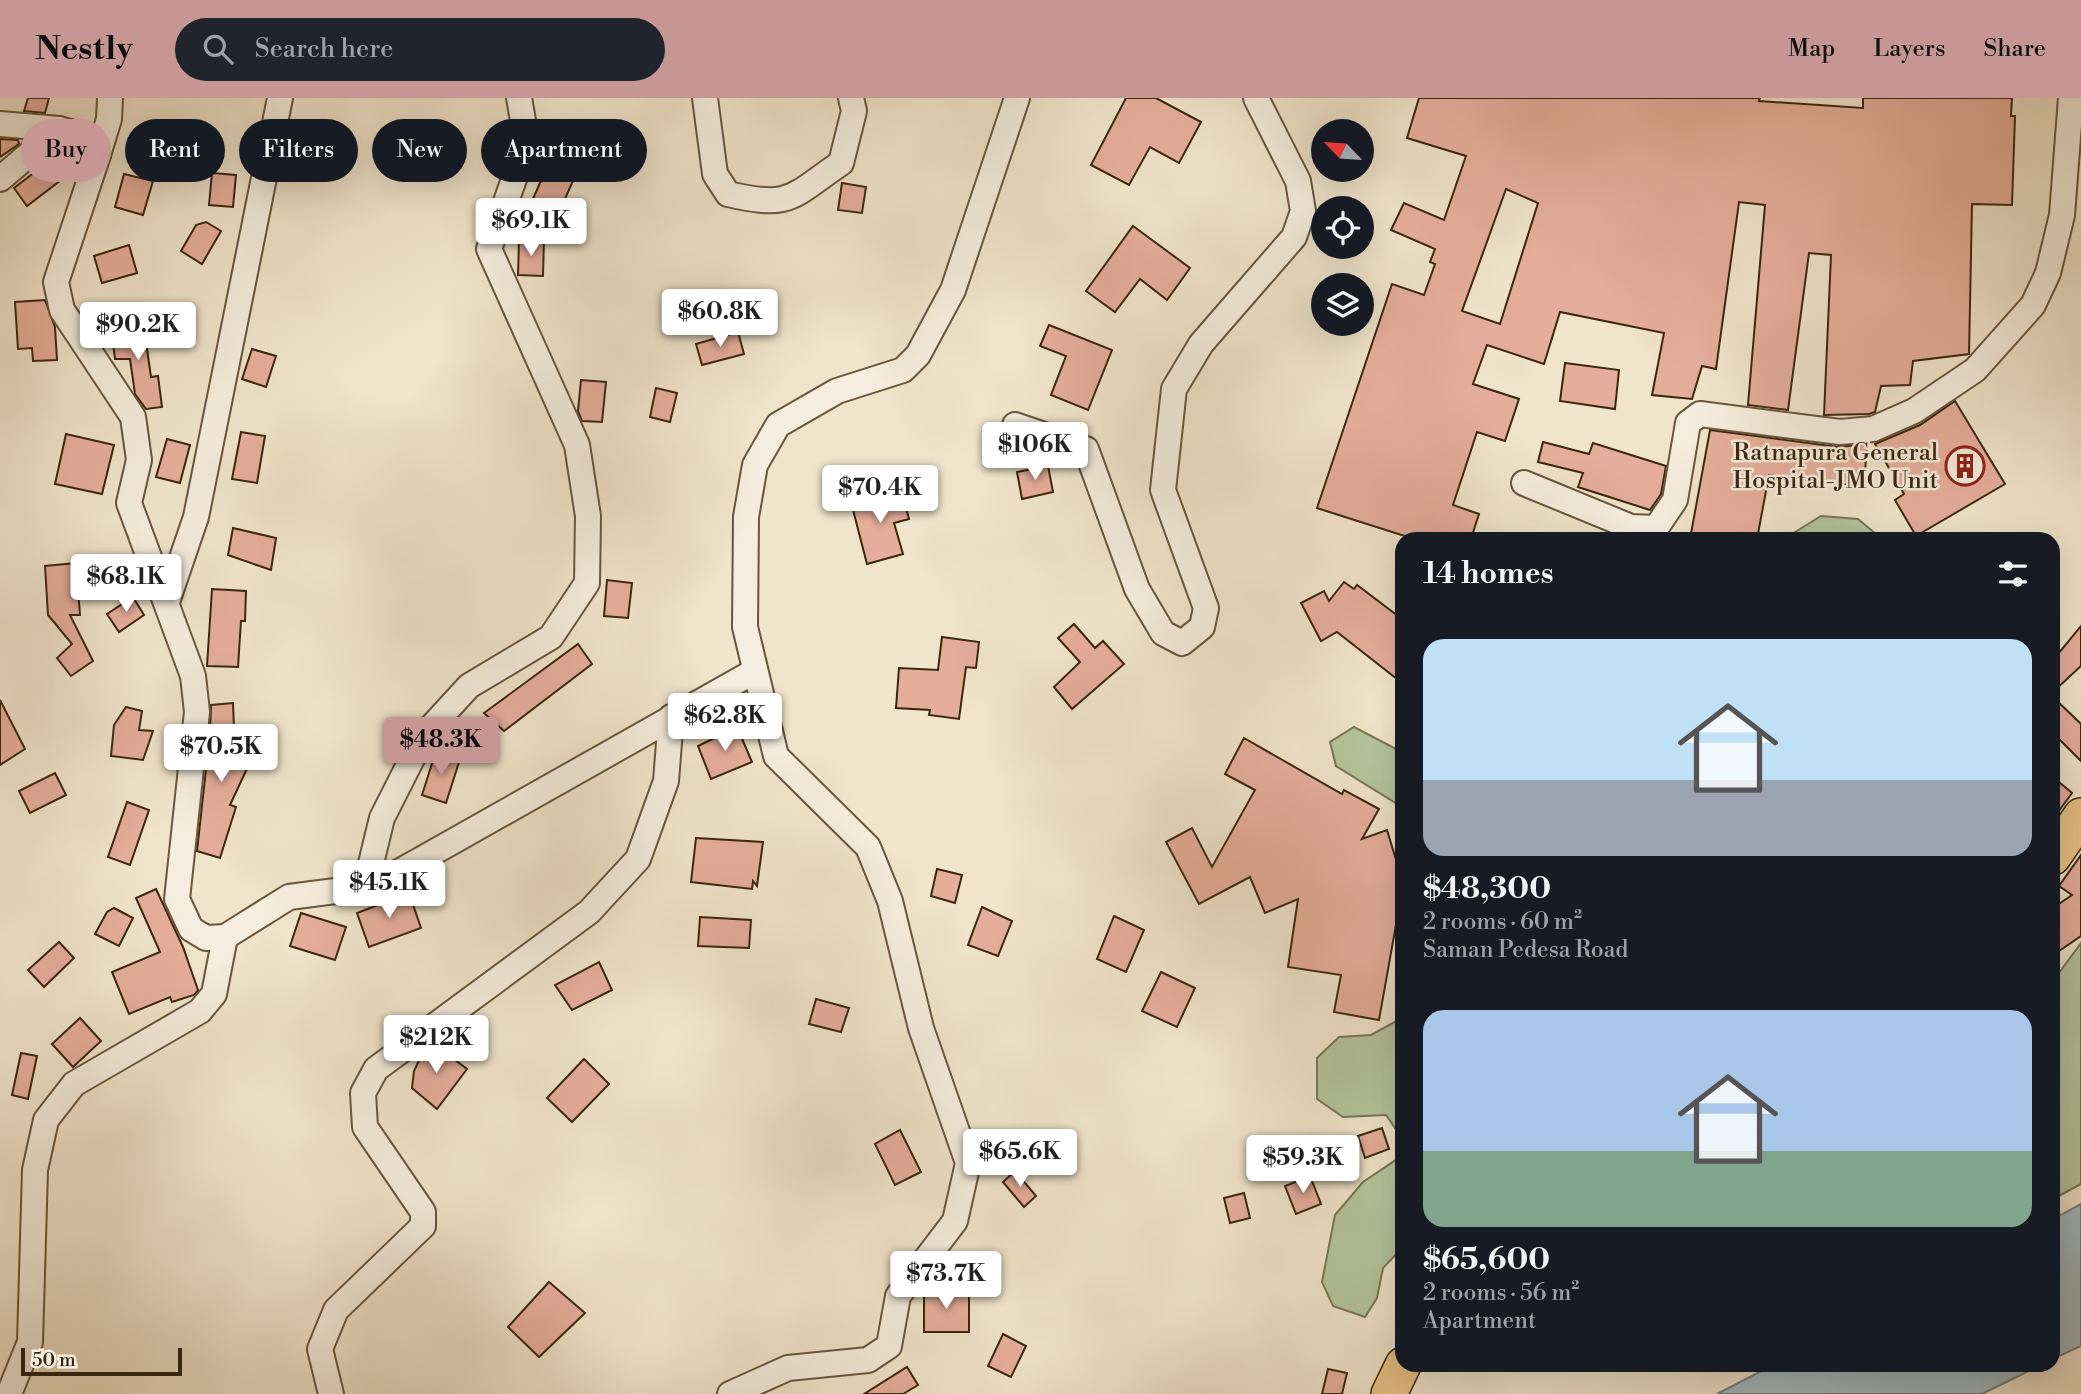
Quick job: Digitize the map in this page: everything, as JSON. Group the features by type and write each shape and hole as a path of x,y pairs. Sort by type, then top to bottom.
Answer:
{"highway":[{"path":"2060,847 2081,816"},
{"path":"1389,1394 1400,1372"}],"street":[{"path":"109,119 110,98"},
{"path":"167,602 196,517 280,98"},
{"path":"365,888 382,818 424,735 469,686 551,637 587,583 588,516 577,445 489,249 527,143 519,98"},
{"path":"705,98 715,174 728,194 763,203 785,201 841,163 854,111 851,98"},
{"path":"730,1394 789,1368 868,1360 889,1346 898,1296 955,1221 968,1163 922,1028 890,901 868,847 776,756 746,627 746,517 755,465 778,425 837,391 903,370 918,355 953,290 1017,98"},
{"path":"1015,425 1086,449 1137,589 1163,634 1182,643 1202,627 1206,608 1163,490 1174,389 1201,344 1294,237 1303,211 1298,181 1256,98"},
{"path":"1524,483 1631,527 1656,528 1675,500 1688,423 1700,414 1840,432 1873,429 1924,404 1975,370 2033,305 2048,273 2062,215 2071,98"},
{"path":"0,124 21,126"},
{"path":"0,179 21,162"},
{"path":"89,182 56,282 62,310 133,417 139,460 129,503 193,676 197,712 177,899 191,929 206,938 225,937 289,897 374,886 755,671"},
{"path":"331,1394 320,1349 336,1310 423,1226 423,1212 365,1128 363,1093 376,1069 589,912 638,859 666,781 671,717"},
{"path":"9,1394 30,1342 35,1170 46,1120 74,1084 200,1011 214,994 225,937"}],"green space":[{"path":"1821,516 1858,519 1874,532 1795,532"},
{"path":"1354,727 1395,748 1395,803 1336,766 1330,742"},
{"path":"2081,943 2081,1184 2060,1195 2060,972"},
{"path":"1395,1022 1395,1128 1386,1115 1343,1117 1317,1099 1317,1058 1339,1037 1371,1035"},
{"path":"1395,1160 1395,1255 1383,1268 1377,1298 1365,1317 1333,1306 1322,1282 1335,1215 1363,1182"}],"water":[{"path":"2081,1204 2081,1346 2060,1356 2060,1215"},
{"path":"1759,1372 2027,1372 1982,1394 1717,1394"}],"building":[{"path":"28,98 49,98 45,113 24,111"},
{"path":"1126,98 1156,98 1201,122 1179,163 1150,147 1129,185 1091,165"},
{"path":"1419,98 1760,98 1759,101 1863,108 1863,98 2012,98 2011,116 2015,116 2012,205 1972,204 1969,354 1913,361 1910,385 1881,386 1875,412 1824,415 1831,255 1809,253 1788,410 1748,405 1765,205 1739,202 1716,369 1702,366 1692,399 1652,395 1664,333 1560,312 1544,364 1487,345 1473,384 1519,399 1505,441 1477,432 1453,505 1479,514 1473,532 1395,533 1317,508 1392,284 1424,295 1435,264 1430,262 1435,249 1391,230 1404,203 1444,220 1466,156 1407,138","holes":["1506,189 1538,203 1500,324 1462,311"]},
{"path":"0,139 18,140 19,144 0,157"},
{"path":"124,174 125,182 153,182 143,215 115,207"},
{"path":"225,174 236,175 233,207 209,205 211,182 225,182"},
{"path":"22,182 58,182 27,206 14,188"},
{"path":"540,182 573,182 559,212 532,201"},
{"path":"842,183 866,187 862,213 838,210"},
{"path":"206,222 221,231 202,264 181,251 196,225"},
{"path":"1133,226 1190,268 1167,300 1140,279 1115,312 1086,291"},
{"path":"519,240 544,240 543,276 518,275"},
{"path":"129,245 137,273 102,283 94,256"},
{"path":"45,300 55,327 57,360 33,361 32,348 18,349 15,302"},
{"path":"143,321 151,377 158,376 162,407 146,409 135,394 130,359 115,359 111,328"},
{"path":"1049,325 1112,350 1088,410 1051,395 1066,356 1040,346"},
{"path":"738,332 744,354 702,365 696,344"},
{"path":"252,349 276,356 266,387 242,379"},
{"path":"1565,363 1619,370 1615,409 1560,401"},
{"path":"581,380 606,382 602,422 582,421 578,411"},
{"path":"656,388 677,393 670,422 650,417"},
{"name":"Ratnapura General Hospital-JMO Unit","path":"1955,401 2005,484 1923,532 1914,532 1895,500 1904,494 1875,444 1920,425"},
{"path":"1710,430 1838,447 1867,444 1864,487 1769,475 1758,532 1691,532"},
{"path":"241,432 265,436 257,483 232,479"},
{"path":"66,434 114,445 102,494 55,484"},
{"path":"167,439 190,445 180,483 156,477"},
{"path":"1543,442 1589,454 1593,443 1666,466 1661,494 1650,510 1578,487 1583,473 1538,462"},
{"path":"1048,466 1053,492 1022,499 1017,472"},
{"path":"901,489 909,519 894,523 903,554 867,564 851,502"},
{"path":"233,528 276,538 271,570 228,555"},
{"path":"76,563 80,615 70,615 93,661 71,676 57,658 72,644 48,615 45,566"},
{"path":"607,580 632,583 628,618 604,616"},
{"path":"1344,582 1354,589 1357,585 1395,614 1395,678 1337,632 1321,641 1301,603 1324,591 1329,601"},
{"path":"212,589 246,591 245,621 241,621 238,667 207,666"},
{"path":"133,597 144,615 119,632 107,614"},
{"path":"1074,624 1095,648 1103,641 1124,664 1072,709 1054,687 1080,662 1058,638"},
{"path":"2081,626 2081,666 2060,686 2060,652"},
{"path":"942,637 979,642 976,668 966,667 959,719 929,715 930,710 896,708 899,668 938,670"},
{"path":"578,644 592,664 504,731 484,713"},
{"path":"0,700 25,749 0,765"},
{"path":"233,703 235,753 251,760 230,805 236,807 220,858 197,851 206,769 224,731 210,732 211,705"},
{"path":"2060,704 2081,724 2081,761 2060,740"},
{"path":"126,707 142,711 139,730 153,731 143,760 111,756 114,725"},
{"path":"737,727 752,762 711,779 698,746"},
{"path":"1244,738 1342,794 1344,790 1379,809 1362,839 1387,830 1395,856 1395,930 1379,1020 1334,1012 1341,975 1288,967 1298,899 1265,913 1250,877 1199,904 1166,842 1192,828 1212,867 1255,790 1225,774"},
{"path":"436,751 460,759 446,803 422,795"},
{"path":"55,773 66,795 30,813 19,791"},
{"path":"2060,783 2072,793 2060,809"},
{"path":"127,802 149,810 130,865 108,857"},
{"path":"696,838 763,842 757,886 753,881 752,889 691,882"},
{"path":"2081,855 2081,936 2060,950 2060,903 2072,895 2060,885"},
{"path":"937,869 962,875 955,903 931,896"},
{"path":"156,889 183,947 198,990 194,995 172,1002 170,997 129,1014 112,972 160,952 136,898"},
{"path":"409,893 421,928 369,947 357,913"},
{"path":"982,907 1012,921 998,956 968,945"},
{"path":"114,908 133,918 119,946 95,934 107,912"},
{"path":"301,913 346,927 335,960 290,946"},
{"path":"1114,916 1144,930 1126,972 1097,959"},
{"path":"700,917 751,920 749,948 698,946"},
{"path":"59,942 74,958 44,987 28,970"},
{"path":"599,962 612,990 572,1010 555,985"},
{"path":"1161,972 1195,988 1177,1027 1142,1011"},
{"path":"816,999 849,1008 841,1032 809,1024"},
{"path":"80,1018 101,1041 73,1067 52,1044"},
{"path":"434,1044 467,1069 437,1109 412,1088 414,1071 422,1054"},
{"path":"21,1053 37,1056 28,1099 12,1095"},
{"path":"584,1059 609,1084 572,1122 547,1098"},
{"path":"1382,1128 1389,1149 1365,1158 1358,1136"},
{"path":"900,1130 921,1172 895,1185 875,1144"},
{"path":"1015,1171 1036,1196 1024,1207 1003,1182"},
{"path":"1310,1176 1321,1204 1296,1214 1285,1186"},
{"path":"1244,1193 1250,1218 1230,1223 1224,1198"},
{"path":"549,1282 585,1313 539,1357 508,1327"},
{"path":"924,1290 969,1290 969,1332 924,1332"},
{"path":"1003,1334 1026,1346 1011,1377 988,1366"},
{"path":"907,1367 918,1385 903,1394 864,1394"},
{"path":"1328,1369 1347,1373 1342,1394 1322,1394"}],"place":[{"name":"Ratnapura General Hospital-JMO Unit","path":"1965,466"}]}
